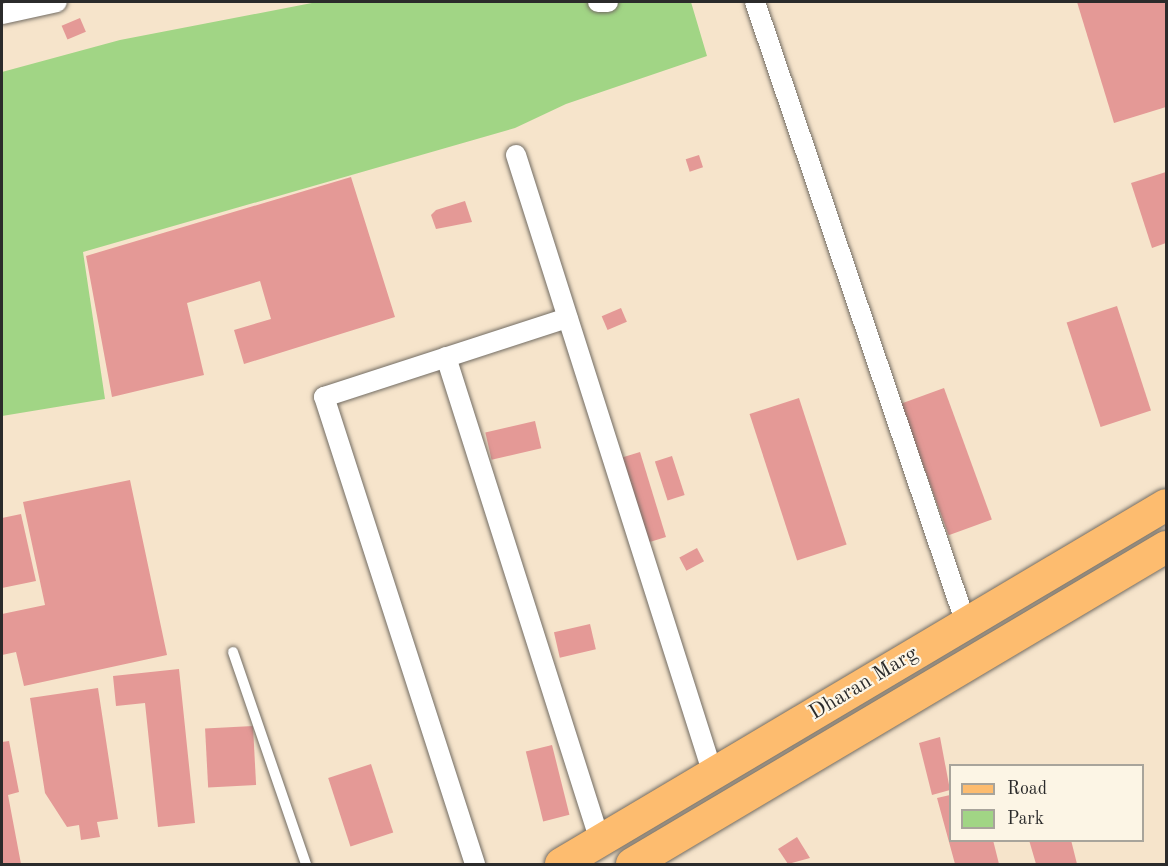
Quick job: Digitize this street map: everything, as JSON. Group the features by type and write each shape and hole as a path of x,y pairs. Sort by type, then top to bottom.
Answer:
{"main road":[{"name":"Dharan Marg","path":"561,864 1167,505"},
{"name":"Dharan Marg","path":"632,864 1167,547"}],"street":[{"path":"2,14 57,2"},
{"path":"598,2 608,2"},
{"path":"755,2 966,624"},
{"path":"516,155 713,774"},
{"path":"475,864 324,397 567,318"},
{"path":"446,357 600,841"}],"lane":[{"path":"233,652 306,864"}],"green space":[{"path":"317,2 691,2 707,56 566,104 515,128 83,252 105,399 2,416 2,72 120,40"}],"building":[{"path":"1077,2 1166,2 1166,107 1114,123"},
{"path":"80,18 86,32 67,40 62,26"},
{"path":"699,155 703,167 690,172 686,159"},
{"path":"1166,172 1166,243 1152,248 1131,183"},
{"path":"351,177 395,317 244,364 234,330 271,319 260,281 187,303 204,375 112,397 86,256"},
{"path":"465,201 472,222 436,229 431,215 436,210"},
{"path":"1117,306 1151,411 1101,427 1067,322"},
{"path":"621,308 627,322 608,330 602,316"},
{"path":"944,388 992,520 949,535 901,404"},
{"path":"799,398 847,544 797,561 750,414"},
{"path":"535,421 541,448 492,460 485,432"},
{"path":"640,452 666,537 644,544 618,459"},
{"path":"672,456 685,495 668,501 655,462"},
{"path":"130,480 167,655 24,686 16,652 2,655 2,614 45,605 23,502"},
{"path":"21,514 36,581 2,588 2,518"},
{"path":"697,548 704,561 686,571 679,557"},
{"path":"590,624 596,649 560,658 554,632"},
{"path":"179,669 195,823 158,827 145,703 116,706 113,676"},
{"path":"98,688 118,819 97,822 100,837 81,840 79,825 67,827 45,793 30,698"},
{"path":"253,726 256,785 208,787 205,729"},
{"path":"940,737 949,790 932,795 919,743"},
{"path":"9,741 19,792 8,795 21,864 2,864 2,742"},
{"path":"552,745 569,815 543,821 526,752"},
{"path":"371,764 393,832 350,846 328,778"},
{"path":"949,795 949,842 937,798"},
{"path":"797,837 810,858 788,864 778,849"},
{"path":"949,842 994,842 999,864 955,864"},
{"path":"1030,842 1072,842 1077,864 1036,864"}]}
